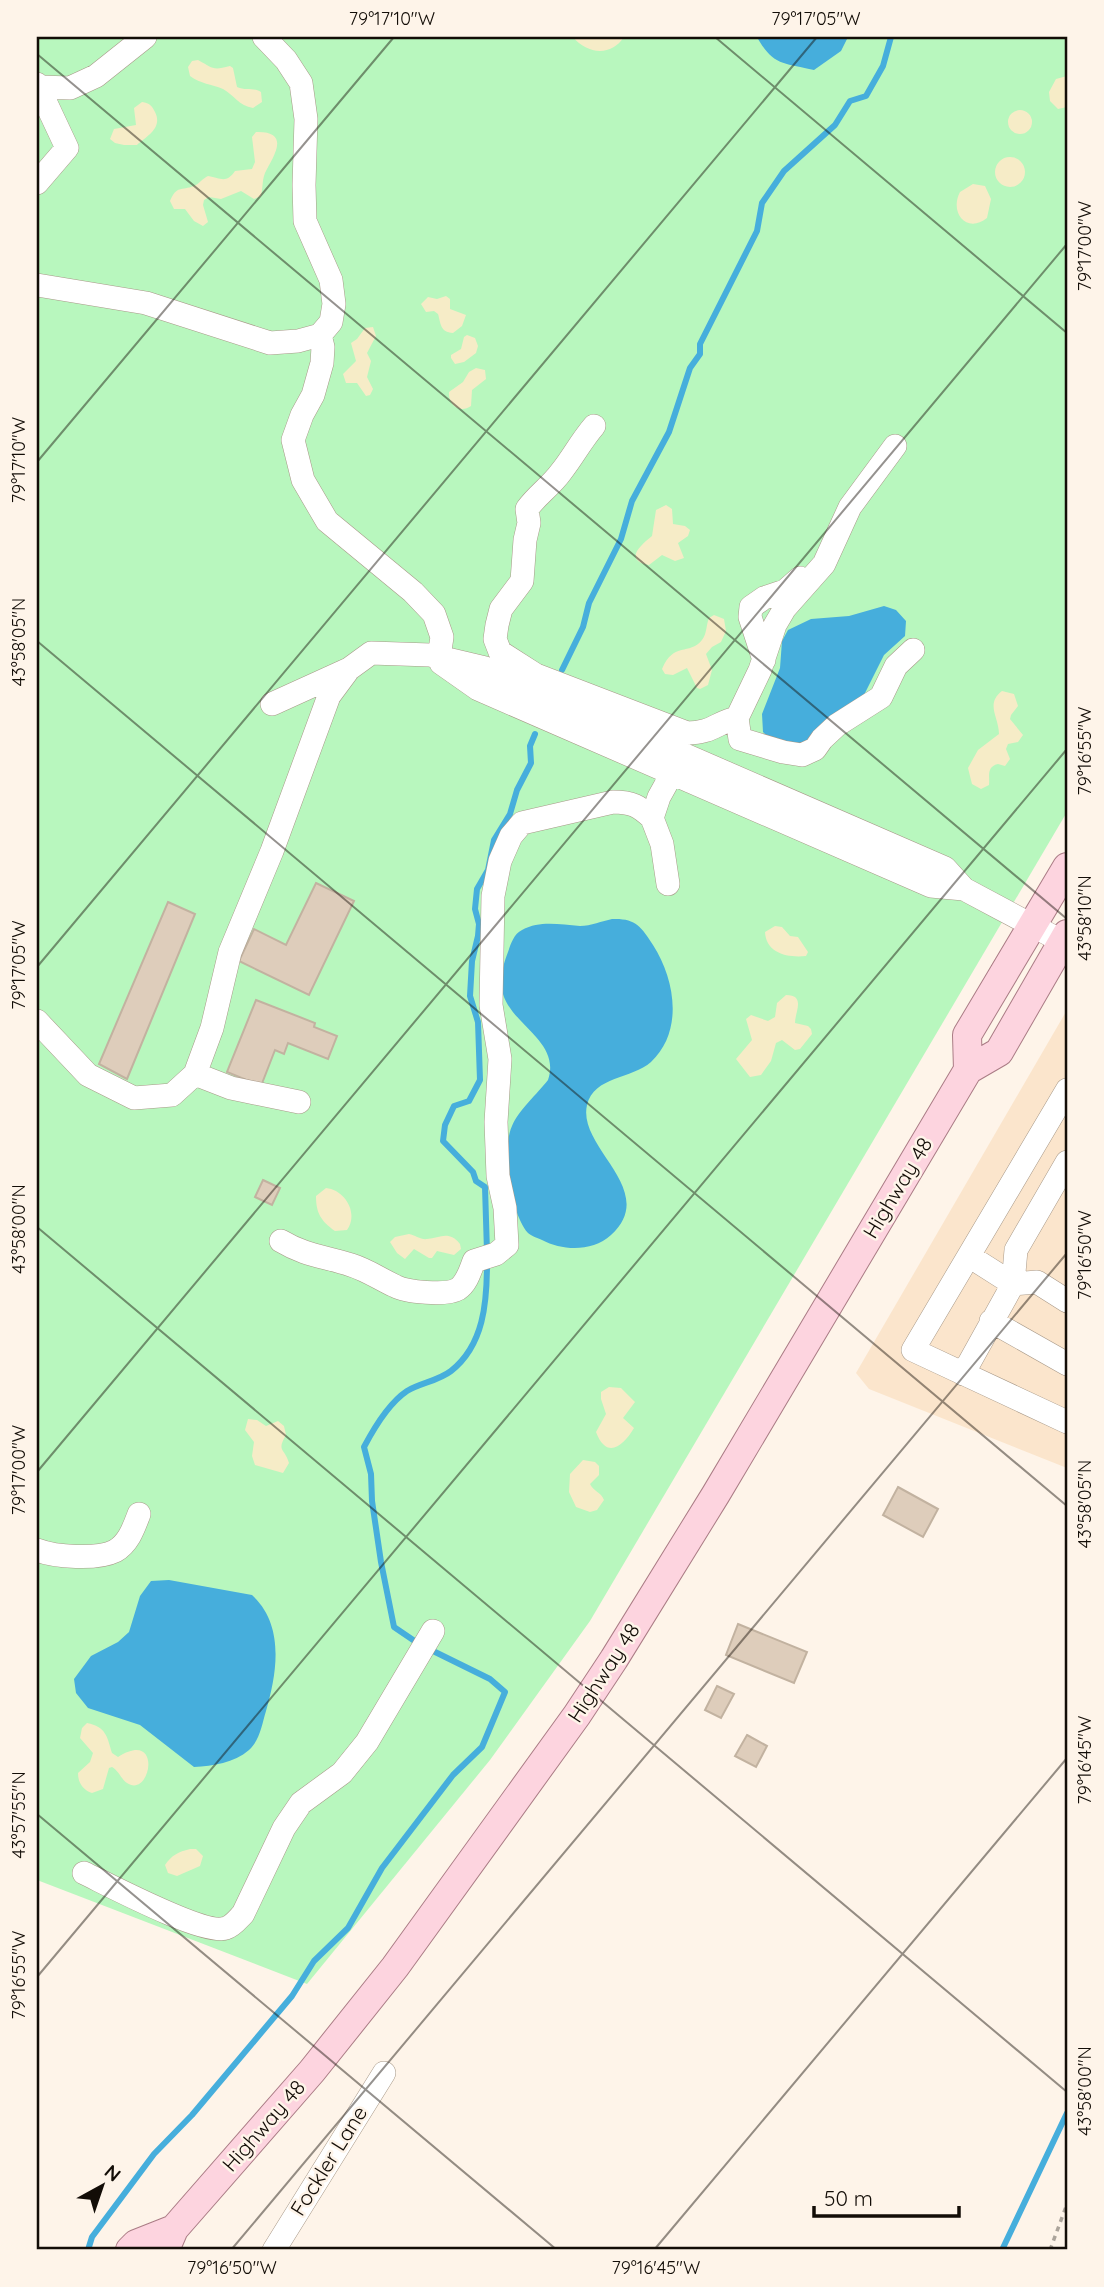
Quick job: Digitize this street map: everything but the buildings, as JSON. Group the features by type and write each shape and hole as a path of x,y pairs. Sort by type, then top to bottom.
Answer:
{"main road":[{"path":"968,1070 967,1035 1067,867"},
{"name":"Highway 48","path":"130,2250 136,2244 169,2240 312,2071 396,1967 577,1715 716,1494 968,1070 999,1052 1066,940"}],"street":[{"path":"38,85 70,88 88,80 122,57 145,37"},
{"path":"37,285 146,303 270,343 298,341 320,335 331,322 334,304 331,280 305,221 306,119 301,83 286,60 264,37"},
{"path":"37,183 67,148 38,85"},
{"path":"320,335 323,347 322,363 313,395 293,440 303,480 327,521 412,592 434,614 442,637 434,656"},
{"path":"594,426 562,471 527,509 529,523 522,581 501,609 495,639 500,652 536,675 688,733 701,733 720,727 728,720 783,752 802,755 815,749 837,725 881,696 895,666 913,650"},
{"path":"739,728 775,625 785,608 814,577 829,553 850,507 895,446"},
{"path":"272,704 349,669 371,653 434,656 478,689 678,764 931,886 964,889 1066,940"},
{"path":"37,1021 88,1075 134,1098 172,1095 195,1074 212,1027 230,952 272,851 329,696 349,669"},
{"path":"652,818 659,797 687,747 695,740 739,728"},
{"path":"281,1241 301,1253 351,1265 382,1278 397,1288 442,1293 457,1290 465,1281 474,1261 504,1249 508,1241 498,1176 496,1122 500,1059 491,1005 494,896 500,861 511,836 522,823 613,802 629,802 639,806 652,818 662,844 668,884"},
{"path":"195,1074 231,1088 299,1102"},
{"path":"1067,1090 913,1350 1067,1422"},
{"path":"963,1374 1013,1284 1016,1251 1067,1162"},
{"path":"969,1256 1013,1284 1037,1282 1067,1301"},
{"path":"991,1321 1067,1364"},
{"path":"37,1550 71,1557 115,1551 130,1537 139,1514"},
{"path":"84,1873 201,1927 225,1929 235,1923 243,1914 284,1828 301,1803 342,1773 367,1742 432,1634"},
{"name":"Fockler Lane","path":"274,2250 384,2073"}],"path":[{"path":"1049,2250 1067,2204"}],"shaded area":[{"path":"1067,1010 1067,1468 869,1389 856,1373"}],"green space":[{"path":"37,37 1067,37 1067,812 590,1621 490,1760 307,1984 37,1880"}],"sand":[{"path":"573,37 624,37 613,48 599,51 585,47"},
{"path":"198,60 213,68 230,66 233,68 237,87 261,92 262,102 253,108 248,107 223,89 190,76 188,67 192,61"},
{"path":"1067,76 1067,107 1058,109 1050,101 1049,92 1056,79"},
{"path":"142,102 152,106 157,118 155,127 137,145 115,143 110,139 114,129 136,125 134,108"},
{"path":"1020,110 1029,113 1032,122 1029,131 1020,134 1011,131 1008,122 1011,113"},
{"path":"256,132 267,133 277,140 275,153 264,176 261,196 254,199 241,191 221,199 209,197 204,200 208,222 203,226 194,221 185,209 174,209 170,201 177,191 194,186 208,176 226,179 235,171 252,169 255,162 252,137"},
{"path":"1010,157 1021,161 1025,172 1021,183 1010,187 999,183 995,172 999,161"},
{"path":"973,184 985,186 991,199 987,218 973,224 958,214 957,200 960,192"},
{"path":"446,296 450,299 450,309 466,315 462,326 453,333 443,329 438,314 434,311 426,312 421,304 428,297 437,299"},
{"path":"373,327 376,336 367,353 371,361 367,377 373,389 370,395 366,396 357,383 346,383 343,374 356,361 351,343 365,328"},
{"path":"467,335 475,338 478,346 476,353 464,362 455,364 451,355 461,349"},
{"path":"476,368 485,370 486,379 472,390 471,406 459,409 450,401 449,392"},
{"path":"666,505 672,509 673,524 685,526 690,530 688,536 678,543 684,558 675,561 662,555 649,565 641,563 637,560 637,552 652,536 656,510"},
{"path":"714,615 724,619 726,631 721,642 706,654 712,670 708,685 697,688 687,668 673,675 665,674 662,669 671,655 697,645 705,635 709,618"},
{"path":"1002,691 1014,694 1018,706 1010,719 1023,735 1018,742 1008,744 1006,749 1010,759 1005,766 998,764 992,767 989,772 989,785 981,789 972,784 968,768 978,750 999,734 994,701"},
{"path":"775,926 782,927 790,936 798,937 808,952 806,956 785,955 773,949 765,932"},
{"path":"786,995 798,1001 795,1023 808,1026 812,1034 800,1049 795,1050 782,1040 776,1043 771,1061 761,1075 750,1077 736,1059 752,1040 746,1019 751,1015 768,1021 775,1017 777,1003"},
{"path":"326,1188 339,1193 348,1203 351,1217 347,1230 335,1231 320,1216 316,1196"},
{"path":"409,1234 425,1239 452,1237 460,1244 461,1249 454,1255 437,1251 429,1258 414,1249 405,1259 390,1242 395,1237"},
{"path":"609,1387 621,1388 635,1402 623,1418 634,1428 625,1440 610,1448 600,1441 596,1432 606,1414 601,1392"},
{"path":"248,1419 257,1420 266,1426 278,1421 284,1426 286,1435 282,1447 289,1463 283,1473 255,1465 252,1456 254,1442 245,1430"},
{"path":"583,1460 595,1462 599,1466 599,1475 590,1484 604,1500 597,1510 590,1512 576,1507 569,1492 570,1474"},
{"path":"87,1723 102,1730 112,1753 118,1757 132,1750 142,1751 147,1757 148,1765 142,1782 135,1785 127,1783 112,1767 109,1768 103,1789 92,1793 84,1788 78,1773 90,1762 93,1753 80,1738 82,1728"},
{"path":"190,1849 196,1849 203,1856 200,1866 177,1876 168,1873 165,1865 170,1859"}],"water":[{"path":"757,37 848,37 841,51 814,70 780,62 768,53"},
{"path":"884,606 896,610 906,621 905,636 884,655 864,695 805,744 774,743 763,732 762,714 780,668 782,641 788,630 811,619 849,616"},
{"path":"612,919 626,920 637,925 653,945 667,973 673,1005 672,1020 661,1049 651,1062 643,1068 605,1083 591,1096 587,1105 587,1121 593,1137 622,1185 627,1202 624,1218 611,1235 595,1245 568,1248 550,1244 528,1233 516,1211 512,1196 507,1150 512,1126 548,1080 550,1067 542,1044 508,1005 501,983 502,972 512,942 522,930 543,924 584,926"},
{"path":"169,1580 252,1595 270,1620 276,1650 275,1666 262,1726 253,1746 230,1761 194,1767 140,1725 88,1708 76,1693 74,1679 91,1656 118,1642 129,1632 140,1596 151,1581"}],"waterway":[{"path":"562,670 583,627 589,603 621,539 632,501 669,432 690,368 700,354 700,344 757,231 762,203 784,171 835,125 850,101 866,96 883,66 891,37"},
{"path":"487,1252 485,1187 476,1181 473,1172 443,1141 445,1125 454,1106 469,1101 480,1080 478,1022 470,996 472,961 479,924 475,909 477,889 488,870 494,840 510,814 517,790 531,763 530,746 535,734"},
{"path":"419,1644 394,1627 381,1562 371,1474 364,1447 382,1416 400,1396 451,1371 471,1349 484,1307 487,1263"},
{"path":"88,2250 92,2237 154,2154 192,2115 292,1996 314,1961 348,1928 382,1868 453,1775 482,1747 505,1692 490,1679 429,1649"},
{"path":"1002,2250 1067,2113"}]}
